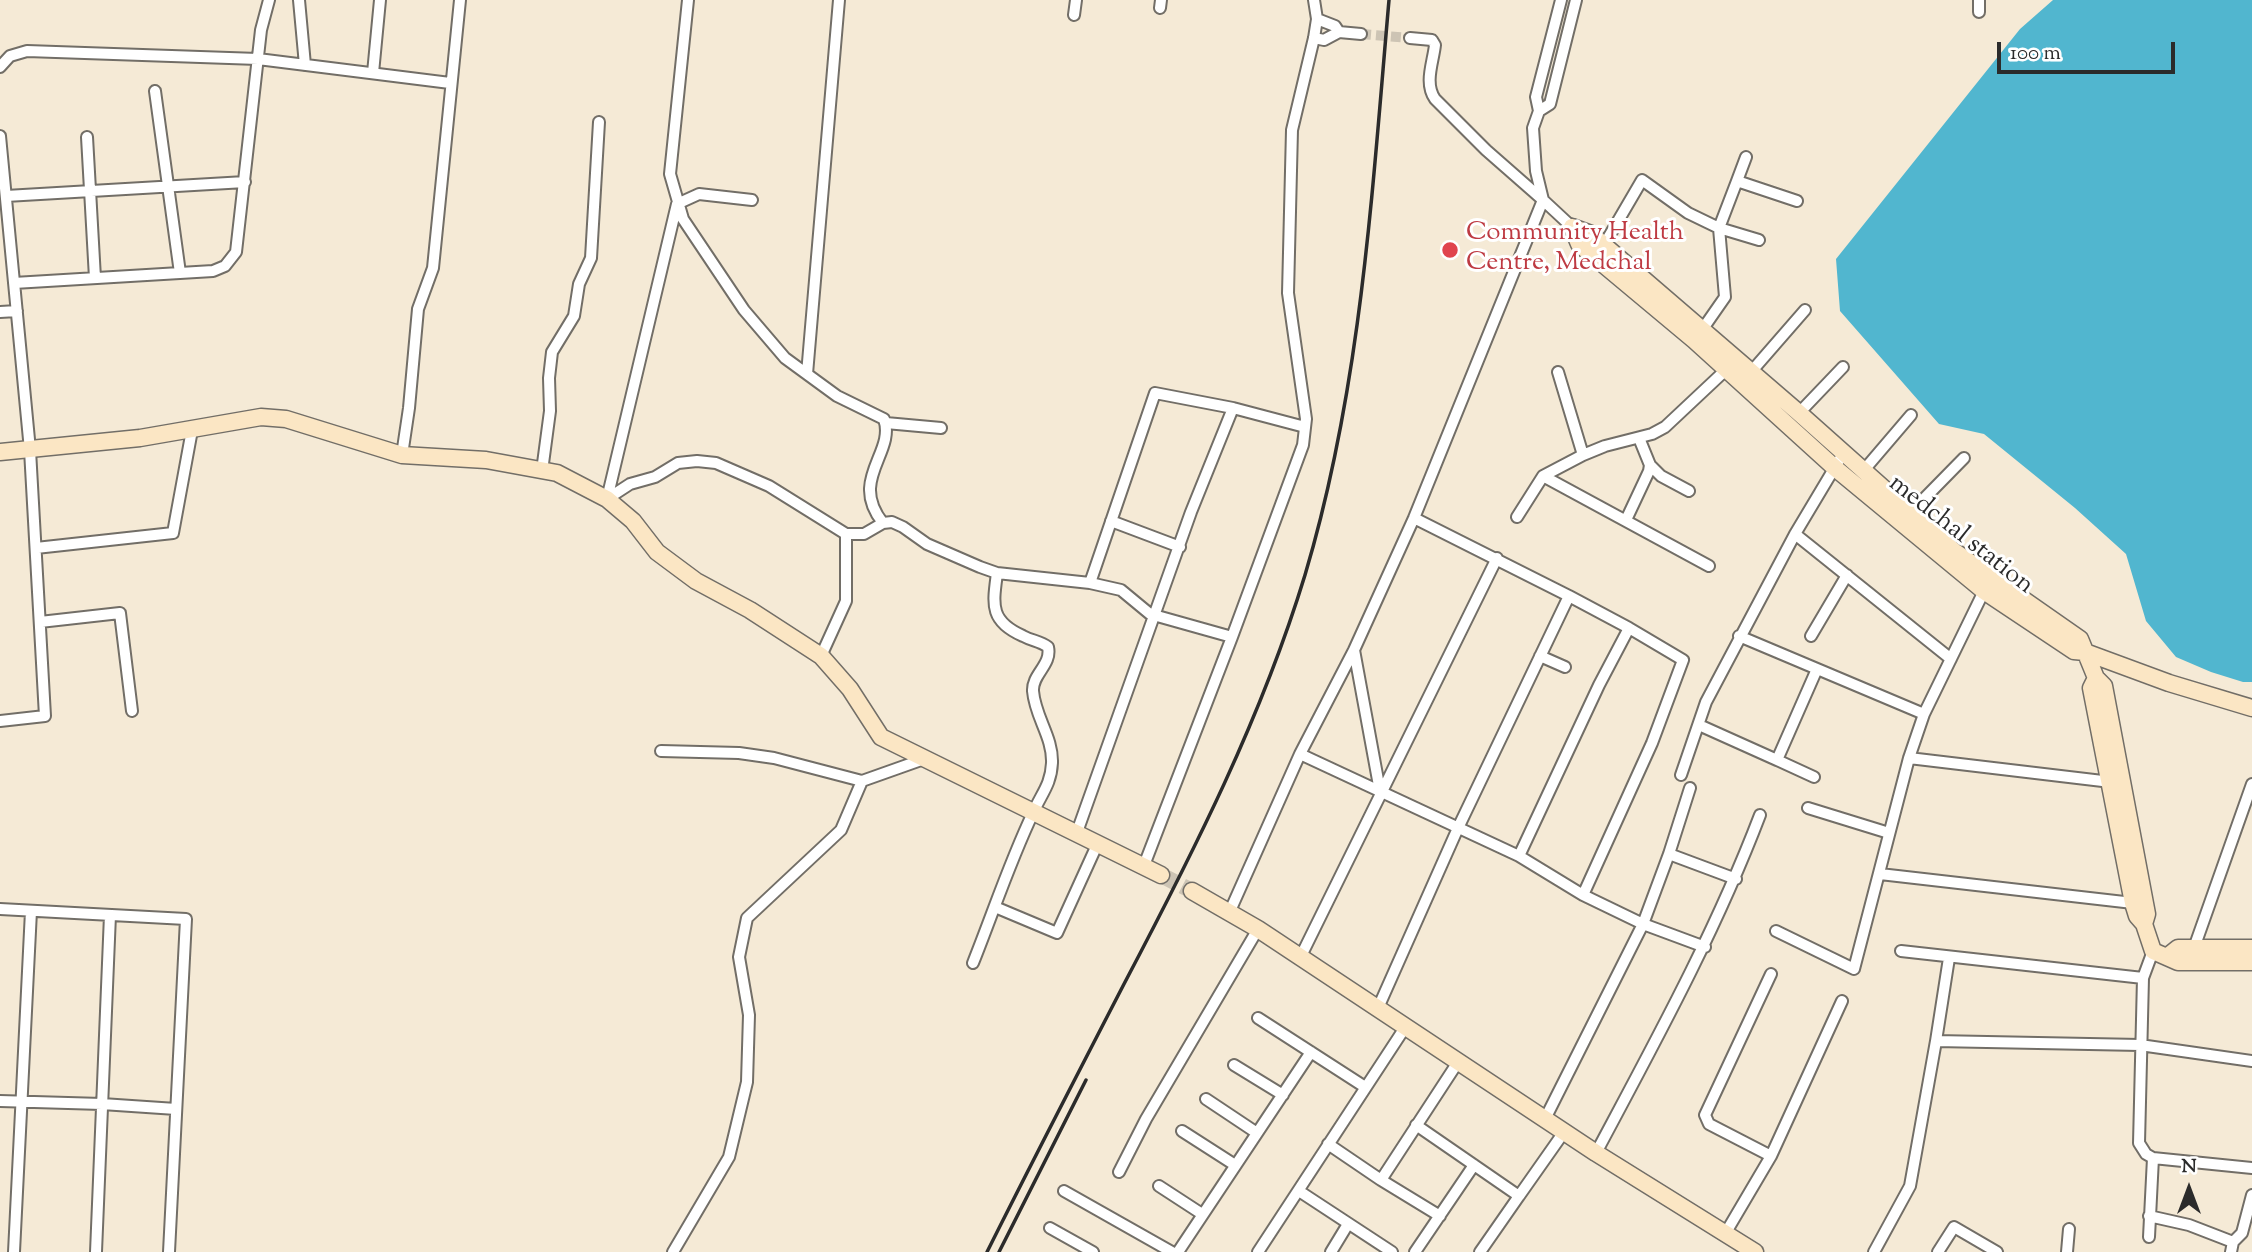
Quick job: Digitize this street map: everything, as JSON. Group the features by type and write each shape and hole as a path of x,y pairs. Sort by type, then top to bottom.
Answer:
{"street":[{"path":"14,282 213,271 225,266 236,252 261,30 269,0"},
{"path":"299,0 305,65"},
{"path":"373,73 380,0"},
{"path":"402,455 418,309 433,268 460,0"},
{"path":"688,0 670,174 677,204 683,219 744,310 785,358 837,396 882,416 886,423 871,483 870,500 883,523"},
{"path":"807,374 839,0"},
{"path":"1074,15 1076,0"},
{"path":"1143,868 1303,445 1306,419 1288,293 1289,252 1292,131 1314,38 1317,19 1314,0"},
{"path":"1230,911 1300,754 1354,650 1414,518 1543,200 1536,171 1533,128 1539,111 1536,97 1562,0"},
{"path":"1539,111 1550,104 1576,0"},
{"path":"1317,19 1335,26 1339,32"},
{"path":"1314,38 1324,40 1339,32 1361,34"},
{"path":"1410,38 1432,40 1435,49 1429,83 1435,99 1486,150 1573,226 1591,234 1604,244 1702,330 1732,365 1751,372 1800,413 1954,551 2080,639 2096,678 2104,686 2147,914 2144,924"},
{"path":"0,67 10,56 27,51 258,59 450,83"},
{"path":"155,91 180,273"},
{"path":"542,471 551,411 549,378 552,352 574,316 579,284 591,258 599,122"},
{"path":"0,136 4,203 30,450 45,716 0,721"},
{"path":"87,137 94,278"},
{"path":"1702,330 1725,297 1719,228 1746,157"},
{"path":"1604,244 1642,180 1688,213 1719,228 1759,240"},
{"path":"1737,181 1797,201"},
{"path":"4,203 90,191 245,182"},
{"path":"677,204 699,194 752,200"},
{"path":"607,499 677,204"},
{"name":"medchal station","path":"1573,226 1579,244 1732,365 1835,468 1984,591 2074,651 2085,652 2169,683 2252,708"},
{"path":"1751,372 1805,310"},
{"path":"0,312 17,312"},
{"path":"1517,517 1543,476 1605,446 1639,438 1665,427 1732,365"},
{"path":"1800,413 1843,367"},
{"path":"1558,372 1583,455"},
{"path":"1090,583 1155,393 1233,408 1305,428"},
{"path":"1076,835 1233,408"},
{"path":"1864,470 1911,415"},
{"path":"0,452 140,438 261,417 286,419 402,455 486,460 558,473 607,499 633,521 657,552 686,574 750,610 821,656 850,689 881,737 1161,876"},
{"path":"886,423 941,428"},
{"path":"36,548 173,533 192,430"},
{"path":"1639,438 1650,465 1661,476 1689,491"},
{"path":"1681,775 1706,702 1739,636 1844,452"},
{"path":"1911,512 1964,458"},
{"path":"607,499 630,484 655,477 678,463 697,460 716,463 769,486 846,534 864,534 883,523 892,523 903,527 927,544 997,573 1090,583 1121,590 1150,614 1232,637"},
{"path":"1626,520 1647,478 1650,465"},
{"path":"1543,476 1709,566"},
{"path":"1414,518 1569,596 1683,660 1652,743 1583,895"},
{"path":"1111,521 1180,547"},
{"path":"821,656 846,601 846,534"},
{"path":"1795,534 1951,659"},
{"path":"1301,956 1497,558"},
{"path":"973,963 1033,812 1051,779 1052,751 1033,692 1035,678 1049,653 1048,647 1040,641 1025,638 1011,630 996,614 993,604 997,573"},
{"path":"1811,636 1847,575"},
{"path":"1776,932 1854,969 1909,758 1924,714 1984,591"},
{"path":"1378,1008 1458,828 1569,596"},
{"path":"40,622 120,613 132,711"},
{"path":"1519,856 1629,628"},
{"path":"1739,636 1924,714"},
{"path":"1354,650 1380,792"},
{"path":"1540,656 1565,667"},
{"path":"1777,760 1817,669"},
{"path":"2096,678 2091,688 2133,903 2137,916 2144,924 2148,942 2161,954 2178,962 2252,962"},
{"path":"1699,725 1814,777"},
{"path":"661,751 739,753 774,758 862,781 924,759"},
{"path":"1300,754 1519,856 1583,895 1643,924 1705,947"},
{"path":"1909,758 2111,782"},
{"path":"673,1252 729,1157 747,1082 749,1015 739,957 747,918 841,830 862,781"},
{"path":"2194,948 2252,784"},
{"path":"1545,1119 1643,924 1690,788"},
{"path":"1808,808 1889,833"},
{"path":"1596,1153 1705,947 1736,879 1760,815"},
{"path":"995,907 1057,933 1097,845"},
{"path":"1669,854 1736,879"},
{"path":"1880,874 2133,903"},
{"path":"1192,891 1230,911 1301,956 1596,1153 1755,1252"},
{"path":"0,909 186,919 169,1252"},
{"path":"14,1252 31,911"},
{"path":"96,1252 110,915"},
{"path":"1119,1172 1146,1119 1258,929"},
{"path":"2252,948 2178,948 2161,954 2143,978 2139,1143 2146,1154 2153,1158 2252,1168"},
{"path":"1901,951 2143,978"},
{"path":"1874,1252 1910,1186 1949,958"},
{"path":"1771,974 1705,1115 1709,1125 1771,1156"},
{"path":"1725,1234 1771,1156 1842,1001"},
{"path":"1258,1018 1365,1087"},
{"path":"1258,1252 1406,1026"},
{"path":"1936,1041 2140,1045 2252,1061"},
{"path":"1178,1252 1311,1052"},
{"path":"1381,1180 1458,1062"},
{"path":"1234,1066 1283,1095"},
{"path":"1206,1098 1257,1133"},
{"path":"0,1101 176,1109"},
{"path":"1416,1125 1519,1196"},
{"path":"1182,1131 1235,1165"},
{"path":"1480,1252 1564,1132"},
{"path":"1328,1144 1440,1216"},
{"path":"2149,1237 2153,1158"},
{"path":"1415,1252 1474,1165"},
{"path":"1159,1186 1202,1214"},
{"path":"1063,1191 1172,1252"},
{"path":"1299,1191 1392,1252"},
{"path":"2149,1216 2189,1226 2232,1247 2242,1233 2252,1195"},
{"path":"1331,1252 1348,1224"},
{"path":"1938,1252 1954,1227 1997,1252"},
{"path":"1050,1228 1093,1252"},
{"path":"2067,1252 2069,1229"}],"water":[{"path":"2053,0 2252,0 2252,682 2243,682 2211,672 2176,657 2146,621 2126,554 2075,508 1984,434 1939,424 1840,311 1836,259 2020,29"}],"tunnel":[{"path":"1361,34 1410,38"},
{"path":"1161,875 1192,891"}],"railway":[{"path":"987,1252 1176,884 1224,784 1268,681 1305,575 1324,505 1352,362 1370,217 1389,0"},
{"path":"999,1252 1086,1080"}],"place":[{"name":"Community Health Centre, Medchal","path":"1450,250"}]}
